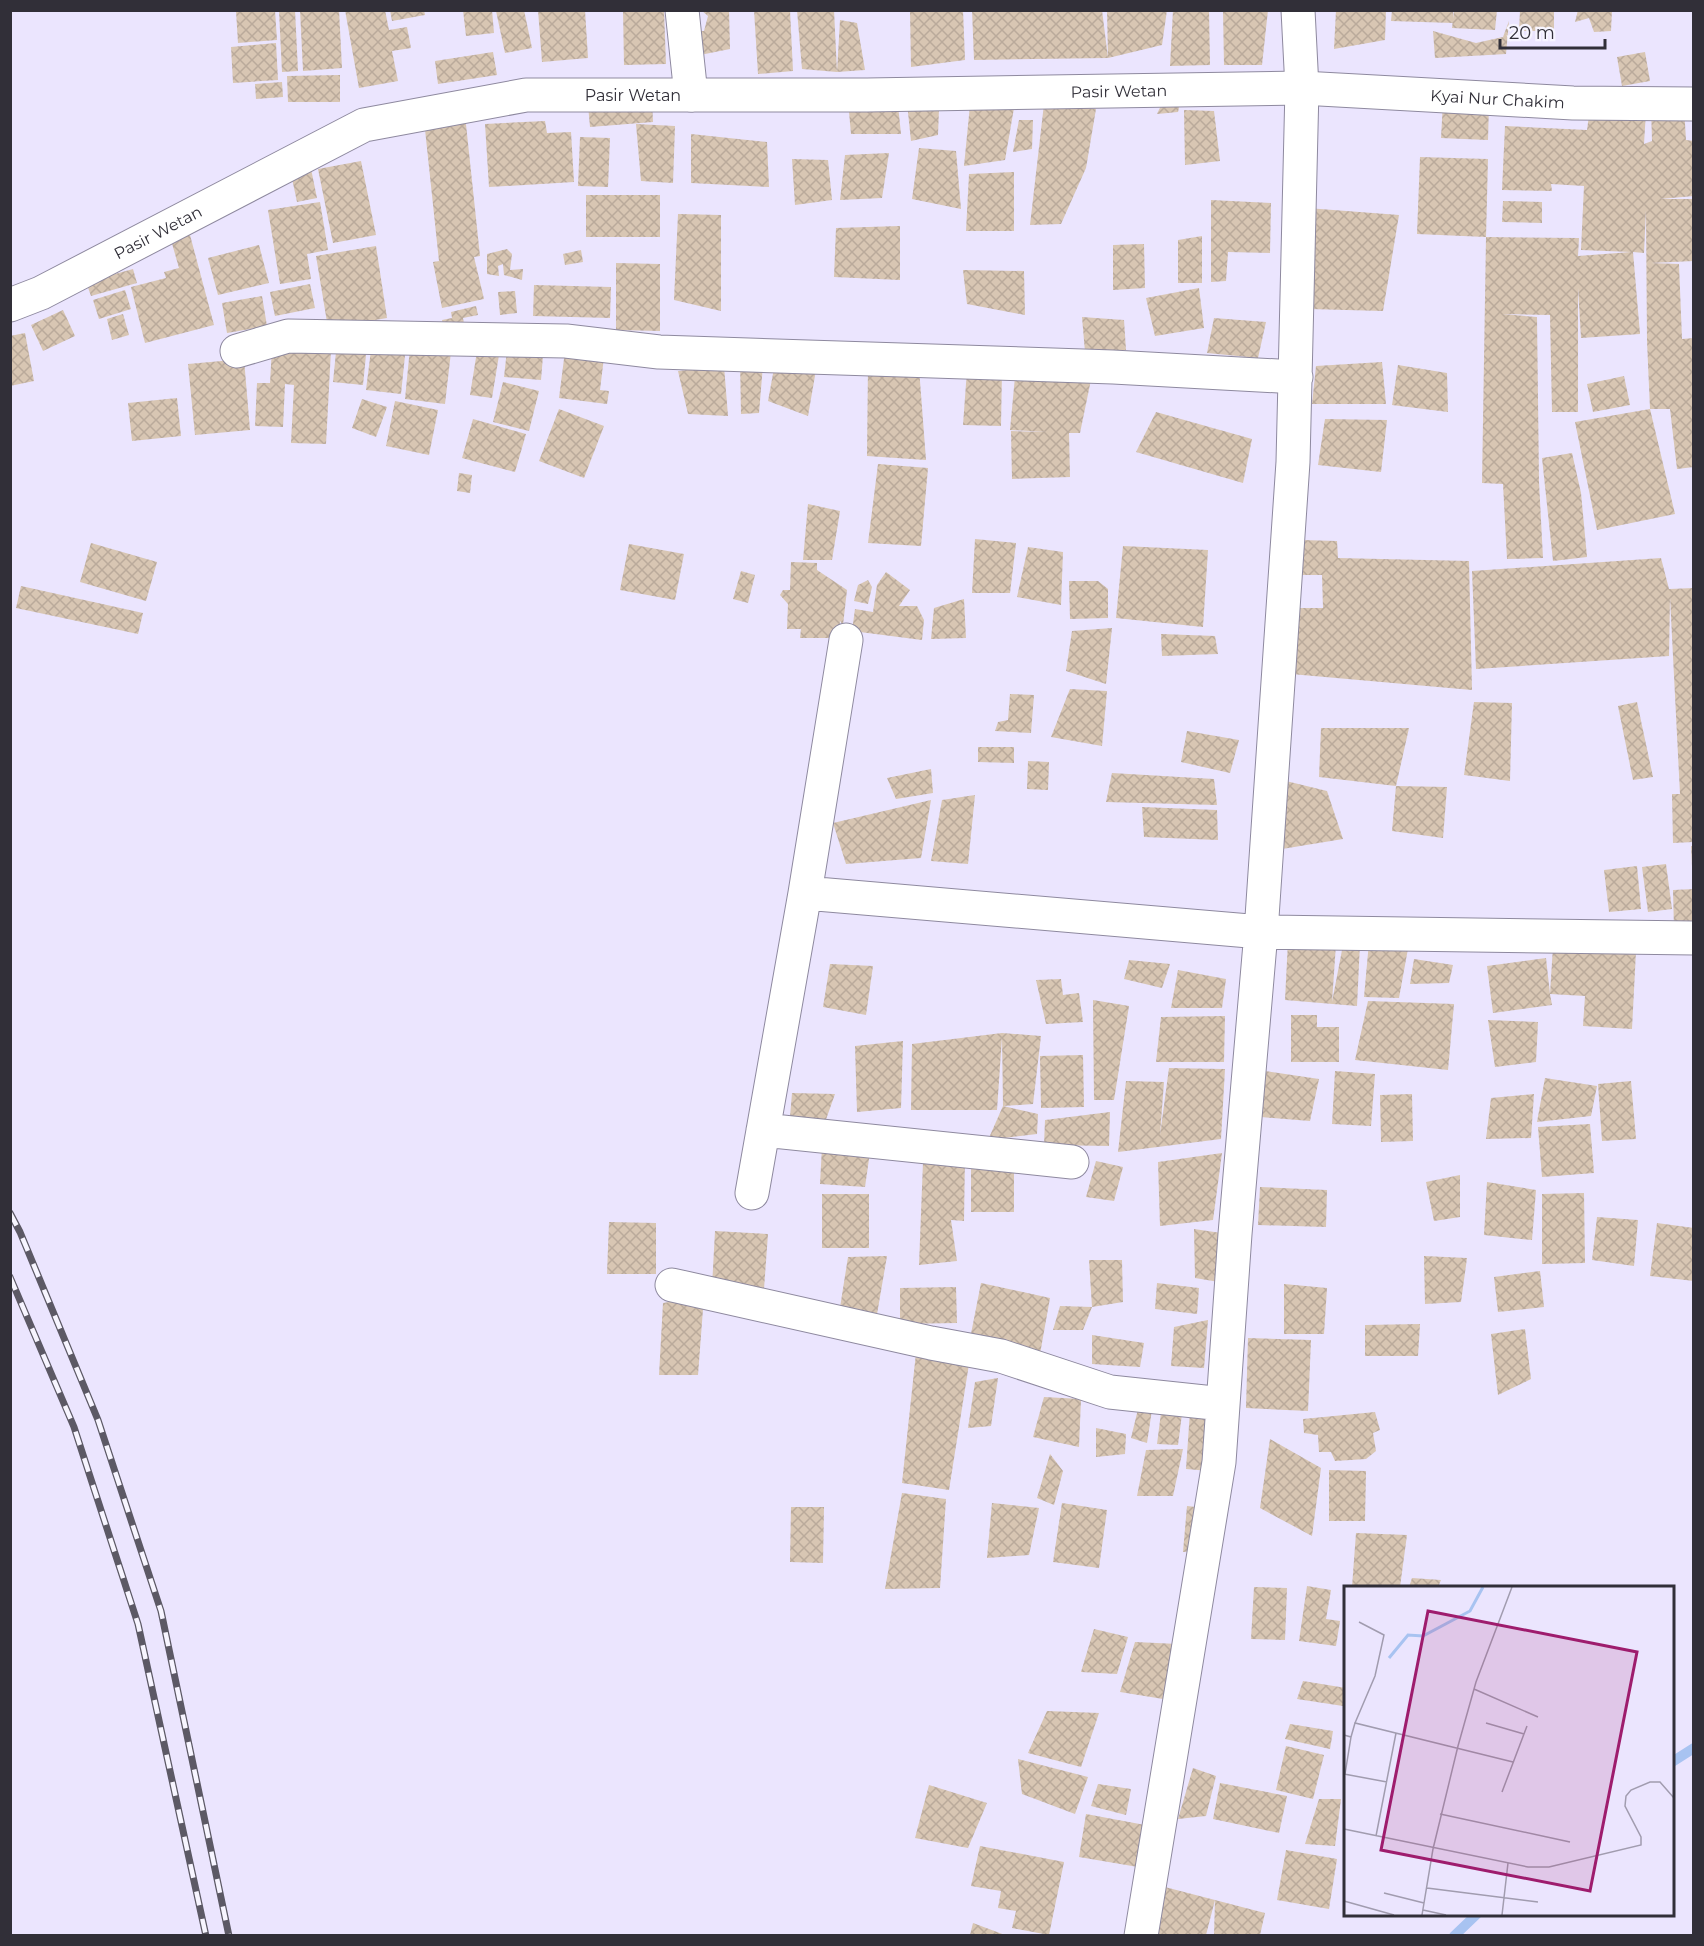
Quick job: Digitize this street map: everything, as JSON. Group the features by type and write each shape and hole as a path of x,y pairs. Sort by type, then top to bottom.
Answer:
{"street":[{"path":"682,10 691,95"},
{"path":"1141,1935 1219,1462 1236,1222 1261,932 1293,462 1302,88 1298,10"},
{"name":"Pasir Wetan","path":"10,305 41,293 364,125 526,95 867,95 1302,88"},
{"name":"Kyai Nur Chakim","path":"1302,88 1573,104 1694,104"},
{"path":"237,351 288,336 566,341 659,352 1113,367 1296,377"},
{"path":"752,1193 805,892 846,640"},
{"path":"805,892 1261,932 1694,938"},
{"path":"763,1130 1072,1162"},
{"path":"672,1285 931,1343 1001,1356 1110,1392 1223,1404"}],"building":[{"path":"275,10 277,40 238,43 236,11"},
{"path":"295,10 298,71 282,72 279,11"},
{"path":"300,10 339,10 342,68 303,71"},
{"path":"345,10 385,10 389,30 407,27 411,48 392,51 398,81 359,88"},
{"path":"390,10 424,10 425,15 392,21"},
{"path":"463,10 492,10 494,33 466,36"},
{"path":"524,10 532,48 505,53 496,11"},
{"path":"538,10 585,10 588,58 542,62"},
{"path":"623,10 664,10 666,64 624,65"},
{"path":"701,10 729,10 730,49 695,56 695,31 704,31 708,16"},
{"path":"754,10 790,10 793,71 758,74"},
{"path":"797,10 834,10 837,72 802,69"},
{"path":"910,10 963,10 965,60 911,67"},
{"path":"972,10 1102,10 1108,58 974,60"},
{"path":"1107,10 1167,10 1162,45 1108,58"},
{"path":"1173,10 1209,10 1210,65 1170,66"},
{"path":"1268,10 1262,65 1224,65 1223,11"},
{"path":"1336,10 1386,10 1385,40 1334,49"},
{"path":"1392,10 1453,10 1453,23 1391,21"},
{"path":"1454,10 1497,10 1495,30 1452,28"},
{"path":"1520,10 1554,10 1554,31 1519,31"},
{"path":"1578,10 1612,10 1611,31 1594,32 1589,18 1575,22"},
{"path":"840,20 857,23 865,70 837,72"},
{"path":"1509,21 1506,54 1435,58 1433,31 1476,43 1503,37"},
{"path":"276,43 278,80 233,83 231,47"},
{"path":"493,52 497,75 438,84 435,61"},
{"path":"1645,52 1650,81 1622,86 1617,57"},
{"path":"340,75 340,102 288,102 287,76"},
{"path":"282,82 283,97 256,99 255,84"},
{"path":"1164,99 1181,99 1178,112 1157,114"},
{"path":"652,100 653,122 590,127 588,105"},
{"path":"1443,102 1489,104 1488,140 1441,138"},
{"path":"907,103 939,109 938,135 911,141"},
{"path":"1044,104 1096,109 1086,168 1061,224 1030,225"},
{"path":"898,105 901,134 851,134 849,112"},
{"path":"970,105 1014,108 1005,160 964,166"},
{"path":"1684,107 1686,140 1694,141 1694,196 1660,199 1694,199 1694,261 1651,263 1679,264 1682,339 1694,338 1694,467 1677,469 1670,409 1650,409 1646,210 1644,253 1633,252 1640,334 1581,338 1578,288 1578,412 1552,412 1550,315 1502,314 1537,317 1539,482 1543,558 1507,559 1503,484 1482,483 1486,237 1579,238 1578,256 1631,252 1581,250 1584,186 1551,184 1552,191 1502,190 1505,126 1587,130 1590,108 1646,111 1644,144 1652,141 1651,108"},
{"path":"1184,110 1214,111 1220,161 1185,165"},
{"path":"465,115 480,256 474,257 484,299 442,308 433,262 439,261 424,120"},
{"path":"1019,120 1033,120 1032,149 1013,152"},
{"path":"545,121 547,133 571,132 574,182 489,187 485,124"},
{"path":"636,124 675,126 673,183 641,181"},
{"path":"691,134 767,142 769,187 691,183"},
{"path":"580,137 610,138 608,187 578,186"},
{"path":"919,148 956,151 961,209 912,199"},
{"path":"889,153 882,198 840,200 845,155"},
{"path":"1420,157 1488,159 1486,237 1417,234"},
{"path":"792,159 828,160 832,200 795,205"},
{"path":"361,161 376,235 333,243 318,169"},
{"path":"310,164 317,198 297,202 290,169"},
{"path":"1014,172 1014,231 966,231 969,174"},
{"path":"586,195 660,195 660,237 586,237"},
{"path":"1211,200 1271,203 1270,253 1228,252 1226,281 1211,282"},
{"path":"1503,201 1542,202 1542,223 1502,222"},
{"path":"320,202 328,250 307,254 311,279 280,284 268,210"},
{"path":"1307,208 1399,215 1383,311 1309,309"},
{"path":"678,214 721,215 721,311 674,300"},
{"path":"900,226 900,280 834,277 836,228"},
{"path":"190,235 214,325 145,343 131,287 166,278 164,272 179,268 171,240"},
{"path":"1202,236 1202,283 1178,283 1178,240"},
{"path":"1144,244 1145,288 1113,290 1113,245"},
{"path":"259,245 269,283 218,295 208,258"},
{"path":"376,246 387,318 328,328 316,256"},
{"path":"507,249 512,254 510,270 523,269 522,280 504,275 503,264 498,266 499,276 487,274 487,254"},
{"path":"581,250 583,262 565,265 563,254"},
{"path":"616,263 660,264 660,331 616,330"},
{"path":"133,269 137,283 91,296 86,282"},
{"path":"963,270 1024,271 1025,315 967,304"},
{"path":"310,284 315,308 275,316 270,292"},
{"path":"534,285 611,287 610,318 533,316"},
{"path":"1199,288 1204,328 1155,336 1146,298"},
{"path":"125,290 131,309 99,319 93,300"},
{"path":"515,291 517,313 500,315 498,292"},
{"path":"262,296 267,326 227,333 222,303"},
{"path":"476,306 478,315 463,318 464,324 444,328 442,320 452,318 451,312"},
{"path":"63,310 75,336 43,351 31,325"},
{"path":"123,314 129,335 112,340 107,319"},
{"path":"1082,317 1124,320 1126,350 1085,352"},
{"path":"1214,318 1266,322 1258,358 1207,353"},
{"path":"25,333 34,381 10,386 10,336"},
{"path":"508,341 544,344 541,380 504,377"},
{"path":"337,342 367,345 363,385 333,382"},
{"path":"372,342 406,346 401,394 366,390"},
{"path":"478,345 500,349 492,398 470,395"},
{"path":"272,347 331,350 326,444 291,443 294,385 285,384 283,427 255,426 257,383 270,383"},
{"path":"410,348 451,352 445,404 405,399"},
{"path":"565,351 604,357 600,390 609,391 607,404 559,398"},
{"path":"244,359 250,430 195,435 188,364"},
{"path":"740,360 763,365 759,413 741,414"},
{"path":"1382,362 1386,404 1312,404 1316,366"},
{"path":"775,363 816,370 808,416 768,401"},
{"path":"868,365 919,368 926,460 867,456"},
{"path":"1398,365 1447,373 1448,412 1392,405"},
{"path":"724,366 728,416 688,414 678,371"},
{"path":"1016,366 1093,370 1080,433 1069,433 1070,477 1012,479 1011,431 1047,432 1010,430"},
{"path":"967,370 1002,371 1001,426 963,425"},
{"path":"1624,376 1630,405 1593,412 1587,384"},
{"path":"503,382 539,391 529,431 493,422"},
{"path":"177,398 181,436 132,441 128,403"},
{"path":"362,399 387,407 376,437 352,428"},
{"path":"395,401 438,410 429,455 386,446"},
{"path":"559,409 604,426 584,478 539,461"},
{"path":"1650,409 1675,514 1597,530 1575,422"},
{"path":"1156,412 1252,439 1243,483 1136,452"},
{"path":"473,419 526,434 515,472 462,458"},
{"path":"1325,419 1387,420 1381,472 1318,465"},
{"path":"1572,453 1581,493 1587,557 1553,561 1542,458"},
{"path":"878,464 928,468 921,546 868,543"},
{"path":"459,473 472,475 470,493 457,491"},
{"path":"808,504 840,511 832,560 803,560"},
{"path":"975,539 1016,543 1010,593 972,593"},
{"path":"1302,540 1337,541 1338,558 1469,561 1472,690 1291,674 1294,608 1323,608 1322,575 1300,575"},
{"path":"91,543 157,562 146,601 80,582"},
{"path":"629,544 684,554 675,600 620,590"},
{"path":"1123,546 1208,550 1203,627 1116,618"},
{"path":"1028,547 1063,552 1061,605 1017,597"},
{"path":"1661,558 1669,589 1694,588 1694,842 1673,843 1672,794 1680,794 1670,597 1669,656 1476,669 1472,571"},
{"path":"791,562 817,563 817,570 847,590 843,625 840,621 839,638 800,638 801,629 787,629 788,604 780,595 783,590 790,590"},
{"path":"741,571 755,575 748,603 733,599"},
{"path":"886,572 910,590 899,606 917,606 924,620 922,640 852,631 855,609 873,612 877,585"},
{"path":"868,580 872,587 868,604 854,601 858,585"},
{"path":"1069,581 1098,581 1108,589 1108,618 1070,619"},
{"path":"21,586 143,613 138,634 16,608"},
{"path":"964,599 966,638 931,639 934,608"},
{"path":"1112,628 1106,684 1066,671 1072,631"},
{"path":"1161,634 1215,636 1218,654 1162,656"},
{"path":"1070,689 1107,691 1102,746 1051,737"},
{"path":"1010,694 1034,695 1031,733 995,731 998,722 1008,720"},
{"path":"1474,702 1512,703 1510,781 1464,775"},
{"path":"1637,702 1653,777 1633,780 1618,706"},
{"path":"1321,728 1409,728 1396,786 1319,777"},
{"path":"1187,731 1239,740 1230,773 1181,762"},
{"path":"978,747 1014,747 1014,763 978,762"},
{"path":"1028,761 1049,762 1048,790 1027,789"},
{"path":"931,769 933,793 896,799 887,778"},
{"path":"1112,773 1214,779 1217,805 1106,802"},
{"path":"1286,781 1327,791 1343,839 1282,849"},
{"path":"1396,786 1447,787 1443,838 1392,831"},
{"path":"975,795 968,864 931,861 942,800"},
{"path":"931,800 921,858 846,864 833,823"},
{"path":"1142,807 1217,810 1218,840 1144,837"},
{"path":"1691,846 1694,846 1694,867 1692,867"},
{"path":"1666,864 1672,909 1648,912 1642,867"},
{"path":"1637,866 1641,909 1609,912 1604,870"},
{"path":"1694,889 1694,928 1674,929 1673,890"},
{"path":"1288,941 1336,944 1332,1002 1343,945 1360,943 1357,1006 1285,1000"},
{"path":"1369,942 1409,943 1399,998 1364,997"},
{"path":"1553,946 1636,951 1632,1029 1583,1026 1585,996 1550,994"},
{"path":"1546,958 1552,1005 1493,1013 1487,966"},
{"path":"1414,959 1453,965 1449,983 1410,984"},
{"path":"1129,960 1170,964 1162,988 1124,979"},
{"path":"830,964 873,966 866,1015 823,1007"},
{"path":"1178,970 1226,979 1222,1008 1171,1008"},
{"path":"1061,979 1063,995 1079,993 1083,1022 1046,1024 1036,980"},
{"path":"1093,1000 1129,1006 1114,1100 1094,1100"},
{"path":"1368,1001 1454,1004 1448,1070 1355,1060"},
{"path":"1291,1015 1317,1015 1317,1027 1339,1027 1339,1062 1291,1062"},
{"path":"1225,1016 1224,1062 1156,1062 1161,1017"},
{"path":"1488,1020 1538,1022 1536,1062 1495,1067"},
{"path":"1002,1033 1041,1036 1033,1104 1003,1106 1002,1037 997,1110 911,1110 912,1044"},
{"path":"903,1041 901,1108 857,1112 855,1046"},
{"path":"1083,1055 1084,1107 1041,1108 1040,1056"},
{"path":"1169,1068 1225,1069 1221,1139 1118,1152 1126,1081 1164,1082 1160,1135"},
{"path":"1259,1070 1319,1079 1310,1121 1261,1117"},
{"path":"1335,1071 1375,1074 1371,1126 1332,1124"},
{"path":"1545,1078 1597,1086 1591,1116 1537,1122"},
{"path":"1631,1081 1636,1139 1602,1141 1598,1084"},
{"path":"792,1093 835,1094 823,1128 789,1129"},
{"path":"1412,1094 1413,1141 1381,1142 1380,1095"},
{"path":"1534,1094 1531,1138 1486,1139 1491,1098"},
{"path":"1003,1106 1038,1114 1037,1134 988,1140"},
{"path":"1110,1112 1109,1146 1044,1145 1045,1120"},
{"path":"1590,1124 1594,1173 1542,1177 1538,1127"},
{"path":"822,1147 870,1152 865,1187 820,1184"},
{"path":"1222,1153 1213,1220 1160,1226 1158,1162"},
{"path":"965,1155 964,1221 951,1220 957,1261 919,1265 923,1162"},
{"path":"1096,1161 1123,1167 1114,1201 1086,1197"},
{"path":"971,1163 1014,1163 1014,1212 971,1212"},
{"path":"1460,1175 1460,1217 1434,1221 1426,1182"},
{"path":"1487,1182 1536,1190 1532,1240 1484,1235"},
{"path":"1260,1187 1327,1190 1326,1227 1258,1225"},
{"path":"1584,1193 1585,1263 1542,1264 1542,1194"},
{"path":"822,1194 869,1194 869,1248 822,1248"},
{"path":"1597,1217 1638,1220 1634,1266 1592,1260"},
{"path":"609,1222 656,1223 656,1274 607,1274"},
{"path":"1657,1223 1694,1228 1694,1281 1650,1276"},
{"path":"1194,1229 1228,1234 1225,1283 1195,1278"},
{"path":"715,1231 768,1234 764,1289 712,1287"},
{"path":"887,1256 876,1320 839,1314 848,1257"},
{"path":"1424,1256 1467,1258 1461,1302 1425,1304"},
{"path":"1089,1260 1122,1260 1123,1302 1092,1307"},
{"path":"1540,1271 1544,1307 1498,1312 1494,1277"},
{"path":"981,1283 1050,1298 1040,1354 968,1349"},
{"path":"1157,1283 1199,1288 1197,1314 1155,1309"},
{"path":"1284,1284 1327,1288 1324,1334 1284,1334"},
{"path":"956,1287 957,1323 900,1324 900,1288"},
{"path":"704,1296 698,1375 659,1375 663,1303"},
{"path":"1060,1306 1092,1307 1083,1330 1053,1330"},
{"path":"1208,1320 1204,1368 1171,1366 1174,1327"},
{"path":"1420,1324 1418,1356 1365,1356 1365,1325"},
{"path":"1525,1329 1531,1379 1498,1395 1491,1334"},
{"path":"1092,1335 1144,1343 1140,1367 1092,1364"},
{"path":"1248,1338 1311,1340 1308,1411 1246,1408"},
{"path":"916,1353 969,1364 949,1490 902,1483"},
{"path":"998,1378 991,1426 968,1428 975,1382"},
{"path":"1044,1397 1081,1399 1079,1447 1033,1437"},
{"path":"1153,1403 1147,1443 1131,1438 1139,1405"},
{"path":"1162,1405 1183,1406 1178,1445 1157,1444"},
{"path":"1215,1410 1209,1471 1186,1469 1190,1411"},
{"path":"1375,1412 1380,1430 1373,1433 1376,1451 1366,1459 1335,1461 1331,1452 1319,1452 1318,1435 1304,1433 1303,1419"},
{"path":"1096,1428 1126,1434 1125,1454 1096,1457"},
{"path":"1270,1439 1321,1468 1312,1536 1260,1508"},
{"path":"1183,1449 1173,1496 1137,1496 1146,1450"},
{"path":"1050,1454 1063,1471 1054,1505 1037,1498"},
{"path":"1329,1470 1366,1471 1365,1521 1329,1521"},
{"path":"902,1493 946,1499 940,1588 885,1589"},
{"path":"992,1503 1039,1508 1029,1555 987,1558"},
{"path":"1062,1503 1107,1510 1099,1568 1053,1562"},
{"path":"1187,1506 1205,1508 1195,1551 1183,1552"},
{"path":"791,1507 824,1507 823,1563 790,1562"},
{"path":"1356,1533 1407,1535 1400,1586 1352,1586"},
{"path":"1412,1578 1441,1580 1438,1586 1409,1586"},
{"path":"1307,1586 1331,1590 1326,1619 1340,1621 1336,1646 1299,1641"},
{"path":"1254,1587 1287,1588 1285,1640 1251,1639"},
{"path":"1094,1629 1128,1637 1117,1674 1081,1672"},
{"path":"1135,1642 1178,1644 1163,1699 1120,1692"},
{"path":"1303,1681 1344,1688 1343,1706 1297,1699"},
{"path":"1047,1711 1099,1713 1081,1767 1028,1753"},
{"path":"1290,1724 1333,1731 1330,1749 1285,1739"},
{"path":"1286,1746 1324,1755 1313,1799 1276,1790"},
{"path":"1018,1759 1088,1777 1075,1814 1022,1794"},
{"path":"1193,1768 1216,1776 1206,1816 1178,1819"},
{"path":"1220,1783 1287,1796 1279,1833 1213,1819"},
{"path":"1098,1784 1131,1789 1126,1815 1091,1806"},
{"path":"929,1785 987,1803 968,1848 915,1838"},
{"path":"1319,1799 1341,1799 1335,1846 1305,1844"},
{"path":"1086,1814 1145,1825 1138,1867 1079,1857"},
{"path":"980,1846 1064,1862 1049,1935 1012,1928 1016,1911 998,1908 1001,1891 971,1886"},
{"path":"1286,1850 1337,1859 1329,1909 1277,1900"},
{"path":"1161,1886 1215,1900 1206,1935 1151,1935"},
{"path":"1215,1900 1265,1913 1260,1935 1214,1935"},
{"path":"973,1923 1005,1935 970,1935"}],"waterway":[{"path":"1674,1761 1694,1748"},
{"path":"1454,1936 1475,1916"}],"railway":[{"path":"10,1213 98,1420 161,1611 229,1936"},
{"path":"10,1277 74,1427 138,1624 206,1936"}]}
